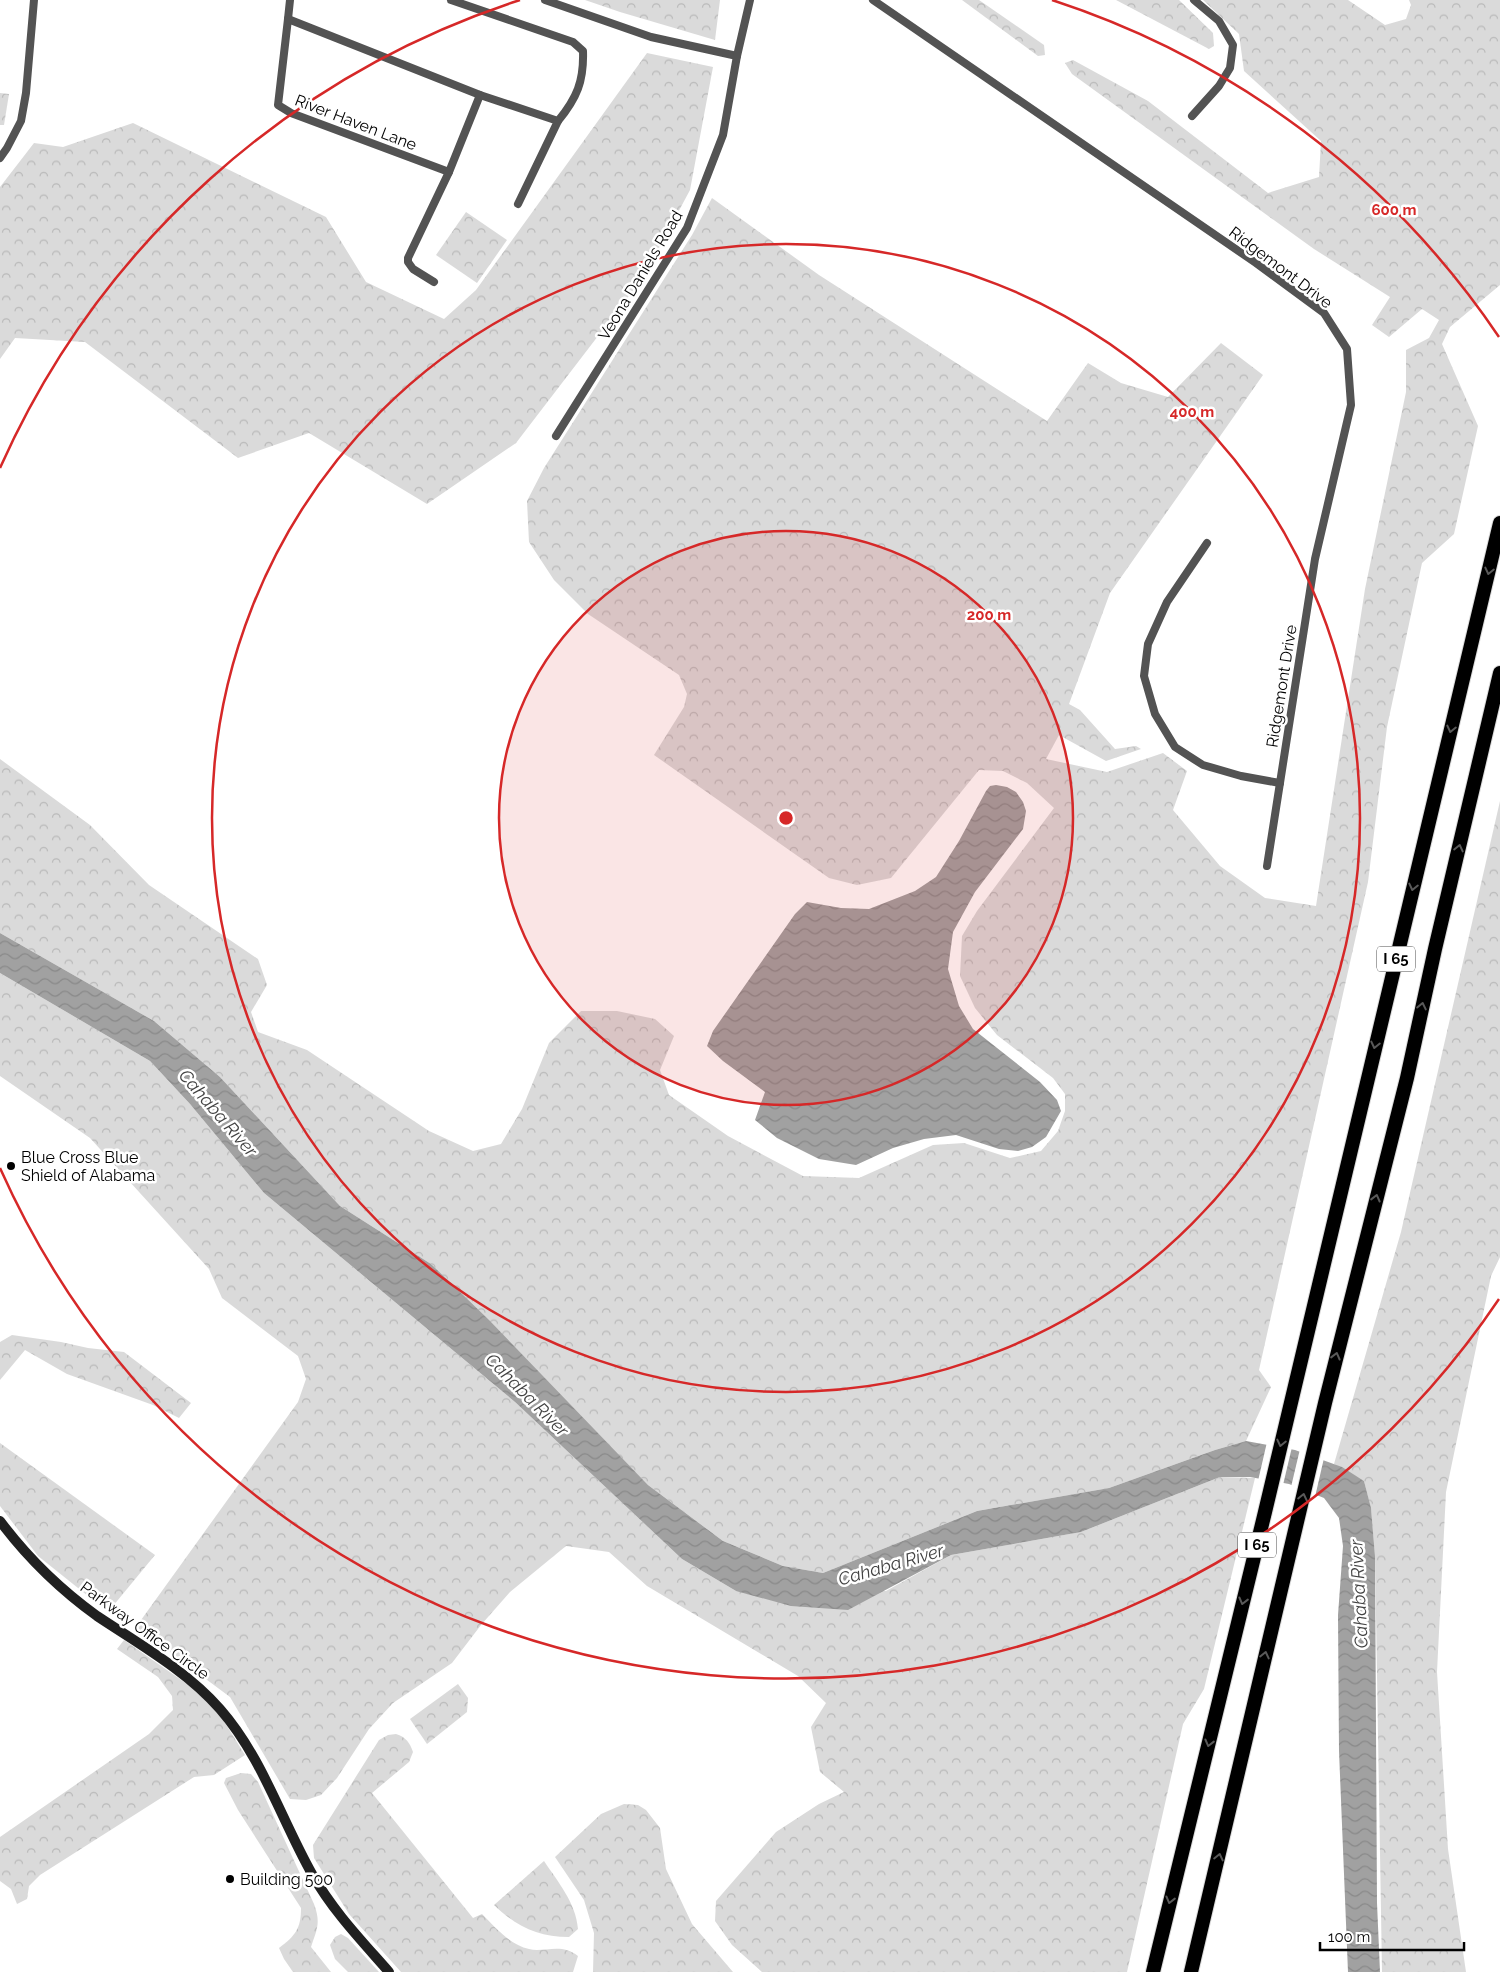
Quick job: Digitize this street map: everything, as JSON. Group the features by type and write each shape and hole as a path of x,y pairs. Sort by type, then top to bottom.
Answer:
{"highway":[{"name":"I 65","path":"1153,1972 1221,1695 1500,523"},
{"name":"I 65","path":"1191,1972 1324,1403 1407,1078 1435,949 1500,673"}],"street":[{"path":"0,158 21,121 26,93 34,0"},
{"name":"River Haven Lane","path":"290,0 278,105 291,114 449,172"},
{"path":"451,0 572,42 583,52 583,67 579,88 573,103 558,121 518,204"},
{"path":"545,0 651,37 737,56"},
{"name":"Veona Daniels Road","path":"556,436 687,228 723,135 737,56 750,0"},
{"name":"Ridgemont Drive","path":"874,0 1248,257 1324,313 1347,348 1351,405 1315,559 1267,866"},
{"path":"1192,116 1220,86 1230,68 1233,46 1219,21 1194,0"},
{"path":"288,18 480,95 558,121"},
{"path":"434,282 414,269 408,262 408,258 449,172 480,95"},
{"path":"1207,543 1167,602 1148,644 1144,676 1155,714 1175,747 1203,765 1241,776 1280,783"},
{"name":"Parkway Office Circle","path":"0,1521 33,1561 79,1602 188,1678 219,1707 250,1749 309,1869 332,1906 388,1972"}],"green space":[{"path":"585,0 720,0 715,40 620,12"},
{"path":"962,0 979,0 1044,45 1045,55 1038,56"},
{"path":"1116,0 1179,0 1213,33 1214,46 1209,49"},
{"path":"1203,0 1348,0 1385,25 1406,19 1411,5 1409,0 1500,0 1500,285 1450,327 1442,344 1478,426 1454,534 1422,563 1387,727 1368,882 1259,1370 1271,1387 1246,1441 1215,1450 1109,1488 977,1511 823,1573 783,1566 723,1541 648,1485 431,1264 340,1206 220,1077 154,1021 0,933 0,759 90,825 149,885 258,959 267,985 251,1012 258,1032 307,1050 429,1131 473,1151 501,1144 522,1109 549,1043 581,1011 617,1011 655,1019 674,1036 660,1070 669,1095 728,1136 803,1176 859,1178 933,1145 964,1143 1010,1158 1041,1151 1058,1131 1065,1111 1065,1094 1053,1078 997,1035 975,1008 960,976 962,936 977,911 1054,808 1027,783 1003,771 979,770 891,878 857,885 829,878 654,755 684,707 687,694 679,675 588,614 554,580 529,542 527,501 544,468 692,235 712,198 819,275 1047,421 1088,363 1121,383 1168,397 1221,343 1263,375 1110,593 1069,704 1080,710 1115,749 1136,746 1141,749 1106,761 1059,735 1046,759 1107,772 1163,753 1187,771 1173,810 1220,866 1265,898 1316,906 1365,589 1406,392 1406,350 1429,338 1439,320 1422,309 1389,337 1372,325 1390,297 1314,249 1072,74 1065,63 1073,60 1148,101 1268,193 1319,177 1321,141 1244,71 1239,34"},
{"path":"647,53 713,67 690,190 644,276 516,443 427,504 309,433 238,458 85,342 15,338 0,359 0,187 34,143 63,147 133,123 326,217 366,282 444,319 476,290"},
{"path":"0,93 9,94 4,125 0,125"},
{"path":"466,212 507,240 477,283 436,255"},
{"path":"1500,801 1500,1257 1491,1276 1446,1492 1437,1672 1448,1849 1466,1972 1382,1972 1375,1556 1371,1509 1364,1481 1334,1464 1401,1232"},
{"path":"0,973 150,1061 190,1104 264,1193 515,1402 682,1559 736,1591 886,1591 951,1555 1081,1532 1220,1477 1255,1478 1204,1689 1183,1724 1127,1972 762,1972 732,1945 715,1921 716,1901 776,1832 819,1804 844,1792 820,1772 811,1727 826,1703 798,1676 647,1586 609,1552 566,1546 510,1592 481,1625 452,1663 393,1703 369,1729 337,1778 321,1795 306,1800 290,1799 230,1697 136,1627 298,1402 306,1379 298,1356 222,1298 209,1269 90,1138 0,1076"},
{"path":"12,1335 124,1352 191,1403 179,1418 153,1405 67,1374 25,1350 0,1380 0,1342"},
{"path":"0,1443 155,1555 108,1612 38,1556 0,1506"},
{"path":"124,1640 187,1684 217,1710 245,1755 214,1775 194,1777 40,1875 29,1886 27,1899 17,1904 11,1889 0,1881 0,1837 149,1734 173,1710 172,1696 158,1677 117,1649"},
{"path":"458,1684 468,1698 467,1712 427,1744 410,1719"},
{"path":"396,1734 407,1741 413,1752 409,1762 372,1793 473,1918 482,1914 503,1935 522,1947 535,1950 559,1949 572,1952 578,1956 573,1972 401,1972 349,1914 314,1858 313,1845 379,1740 388,1735"},
{"path":"241,1773 251,1774 258,1782 314,1904 318,1921 311,1947 331,1972 293,1972 279,1948 296,1931 300,1921 301,1908 238,1810 224,1783 226,1778"},
{"path":"624,1804 638,1805 646,1810 660,1828 666,1869 692,1924 733,1972 593,1972 594,1933 584,1900 555,1857 601,1814"},
{"path":"544,1861 566,1893 577,1919 578,1929 569,1937 547,1935 528,1929 511,1919 494,1905"},
{"path":"341,1934 348,1938 379,1972 348,1972 335,1959 330,1945 335,1937"}],"water":[{"path":"990,786 1007,787 1016,792 1023,802 1026,811 1023,829 975,892 953,932 948,969 959,1006 973,1029 1040,1082 1057,1100 1061,1111 1046,1137 1032,1147 1018,1151 999,1149 956,1135 924,1139 893,1148 856,1165 819,1159 777,1138 755,1120 765,1092 723,1061 707,1046 713,1031 795,914 807,902 841,908 869,909 915,891 936,877 959,841 986,791"},
{"name":"Cahaba River","path":"0,933 154,1021 220,1077 340,1206 431,1264 489,1320 648,1485 723,1541 783,1566 823,1573 977,1511 1109,1488 1215,1450 1246,1441 1295,1450 1342,1467 1364,1481 1371,1508 1375,1556 1377,1903 1380,1972 1348,1972 1339,1751 1338,1615 1343,1546 1339,1518 1324,1498 1289,1484 1250,1477 1220,1477 1081,1532 951,1555 848,1610 791,1606 736,1591 682,1559 515,1402 264,1193 190,1104 150,1061 0,973"}],"pier":[{"path":"1267,1442 1292,1447 1283,1485 1258,1481"},
{"path":"1300,1449 1324,1458 1315,1497 1291,1487"}],"place":[{"name":"Blue Cross Blue Shield of Alabama","path":"11,1166"},
{"name":"Building 500","path":"230,1879"}]}
